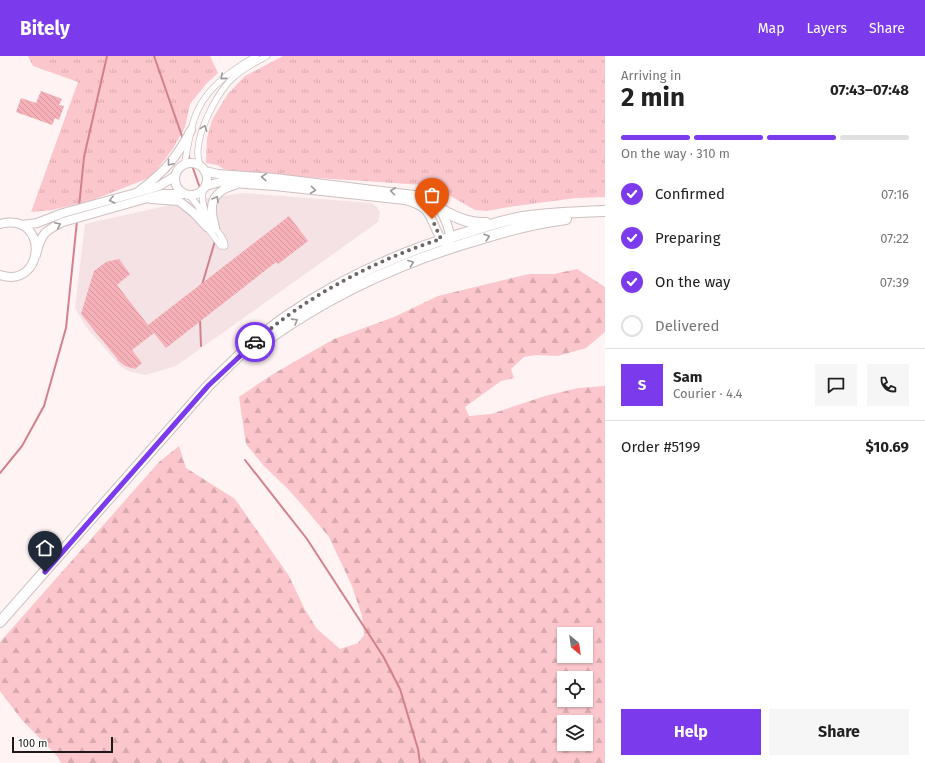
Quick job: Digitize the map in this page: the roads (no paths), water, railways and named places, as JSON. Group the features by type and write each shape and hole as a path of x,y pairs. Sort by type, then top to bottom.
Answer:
{"highway":[{"path":"436,206 449,214 473,222 483,223 506,221"},
{"path":"0,622 208,386 260,336 286,316 370,267 441,239 523,217 605,211"},
{"path":"208,386 277,332 335,297 386,273 449,248 497,234 551,221 605,215"}],"main road":[{"path":"134,194 169,166 181,149 191,130"},
{"path":"186,195 176,187 174,177 177,170 190,163 218,174 275,178 399,192 422,197 432,201 440,209 451,236 449,248"},
{"path":"202,168 207,179 204,188"},
{"path":"22,225 37,223 63,213 134,194 159,186 174,177"},
{"path":"0,274 5,276 14,276 22,274 32,264 41,238 52,228 63,222 162,194 196,194 204,188 220,182 405,200 416,203 428,212 441,239 449,248"},
{"path":"211,227 211,208 217,195 227,188 241,184"},
{"path":"142,199 180,201 211,227"},
{"path":"2,223 14,223 22,225 28,229 35,239 36,255"}],"street":[{"path":"246,62 250,56"},
{"path":"184,165 191,130 200,105 211,88 225,75 256,56"},
{"path":"202,168 197,152 199,140 208,116 219,94 234,76 267,56"},
{"path":"204,188 202,196 211,227"},
{"path":"186,195 198,206 211,227"}],"waterway":[{"path":"79,207 84,157 107,56"},
{"path":"154,56 183,139"},
{"path":"188,154 201,191"},
{"path":"205,203 209,212"},
{"path":"0,473 22,446 44,406 66,328 77,221"},
{"path":"202,285 215,241"},
{"path":"200,319 201,346"},
{"path":"245,460 307,539 383,656 400,689 418,749 420,763"}]}
